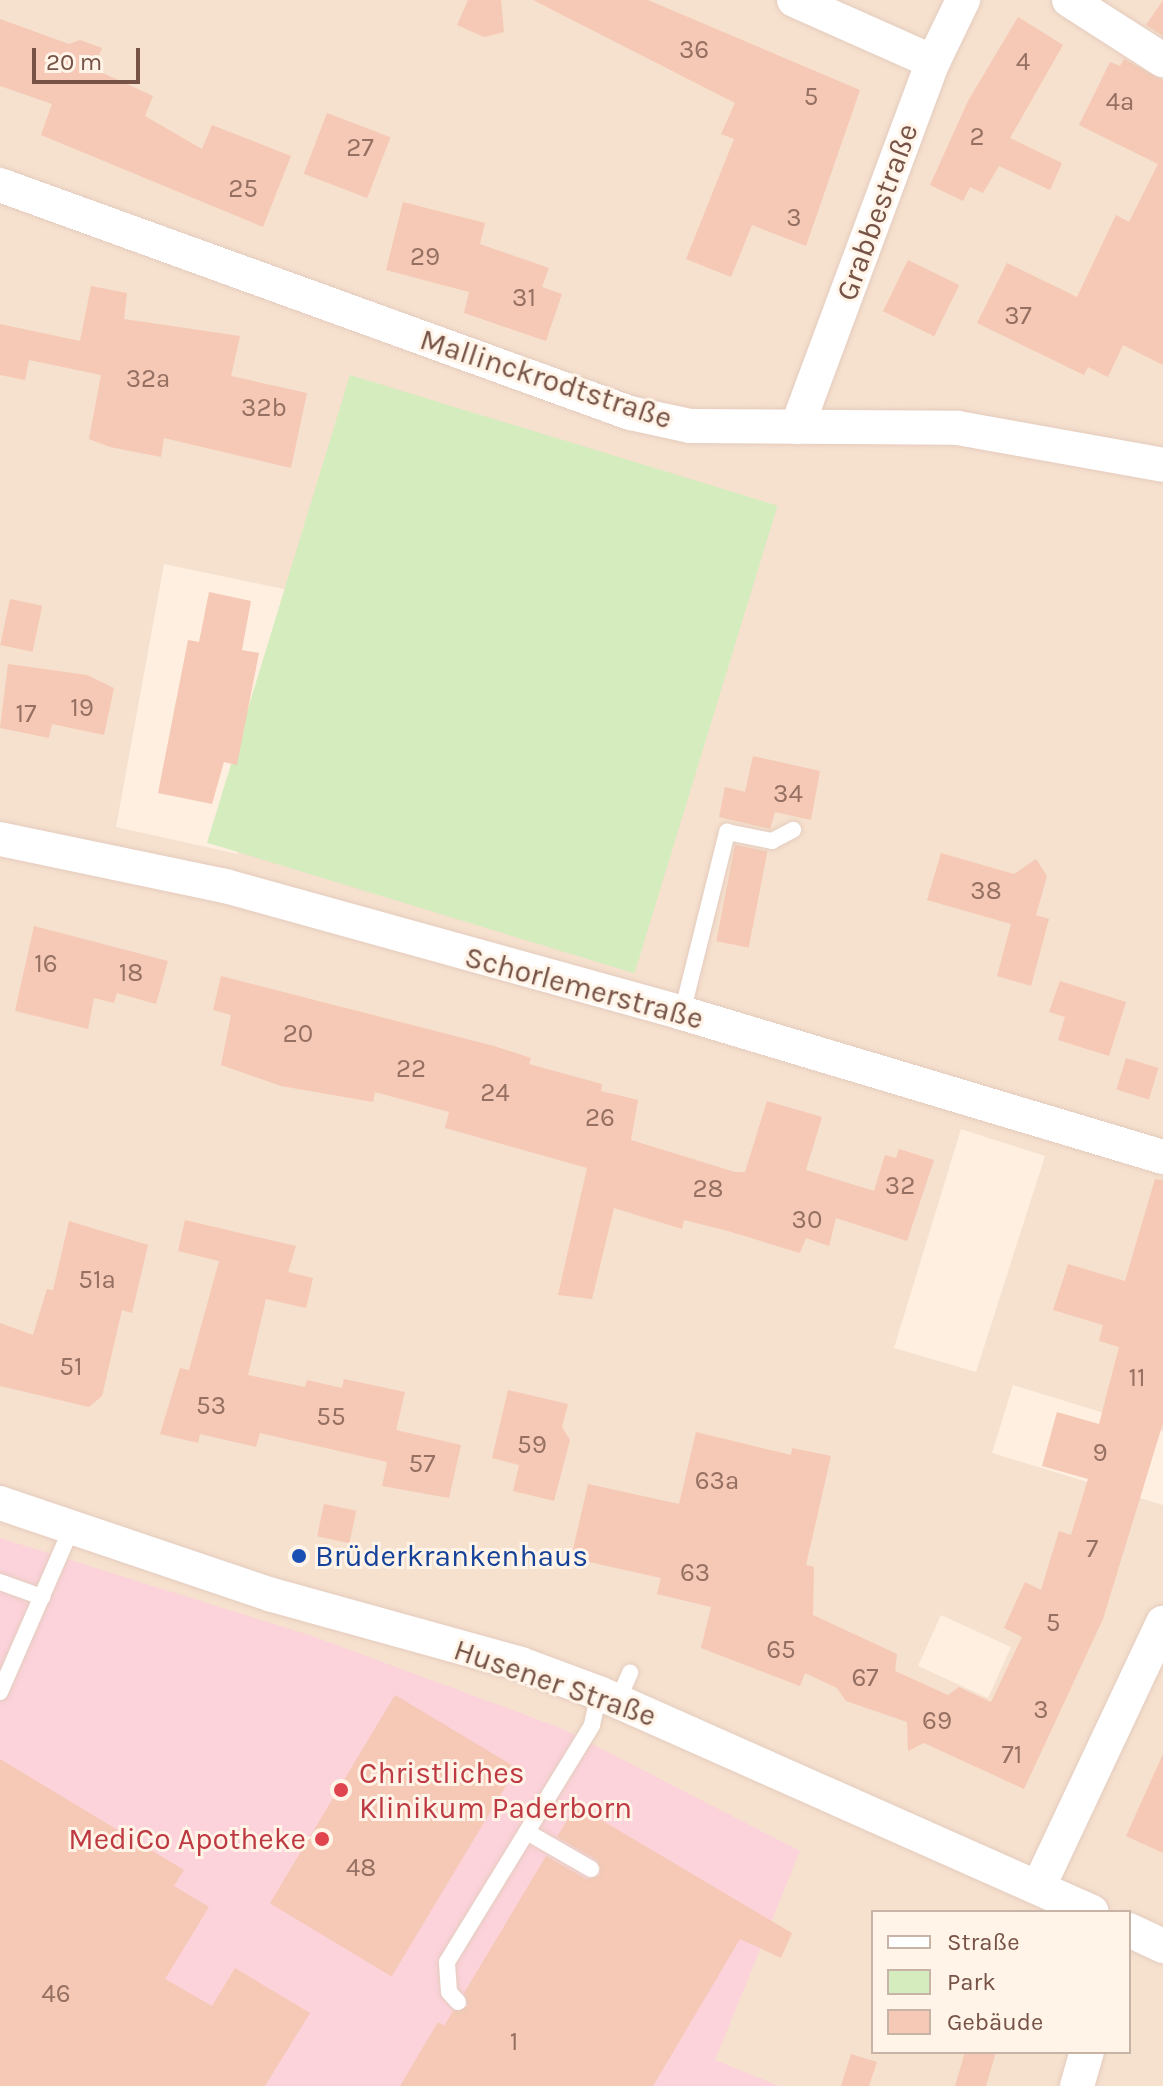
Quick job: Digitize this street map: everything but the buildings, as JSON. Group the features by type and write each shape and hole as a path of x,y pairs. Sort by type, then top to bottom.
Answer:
{"street":[{"path":"794,0 933,62"},
{"name":"Grabbestraße","path":"797,427 933,62 963,0"},
{"path":"1069,0 1163,60"},
{"name":"Mallinckrodtstraße","path":"0,185 630,413 690,426 958,428 1163,465"},
{"name":"Schorlemerstraße","path":"0,839 225,886 682,1013 1163,1157"},
{"name":"Husener Straße","path":"0,1503 616,1688 1088,1910"},
{"path":"1039,1886 1163,1623"},
{"path":"1131,1931 1163,1946"},
{"path":"1077,2086 1086,2054"}],"lane":[{"path":"682,1013 727,832 772,841 793,830"},
{"path":"0,1692 72,1527"},
{"path":"0,1582 42,1597"},
{"path":"458,2002 449,1992 447,1962 616,1688"},
{"path":"527,1832 591,1869"}],"shaded area":[{"path":"0,0 1163,0 1163,1431 1013,1385 992,1453 1163,1505 1163,2086 0,2086","holes":["164,564 298,592 238,854 116,827","961,1129 1045,1156 976,1372 894,1348","941,1615 1011,1647 988,1698 918,1666"]},
{"name":"Christliches Klinikum Paderborn","path":"0,1538 312,1636 563,1729 800,1851 715,2060 779,2086 0,2086"}],"green space":[{"path":"350,375 777,506 634,973 207,843"}],"place":[{"name":"Brüderkrankenhaus","path":"299,1556"},
{"name":"Christliches Klinikum Paderborn","path":"341,1790"},
{"name":"MediCo Apotheke","path":"322,1839"}]}
